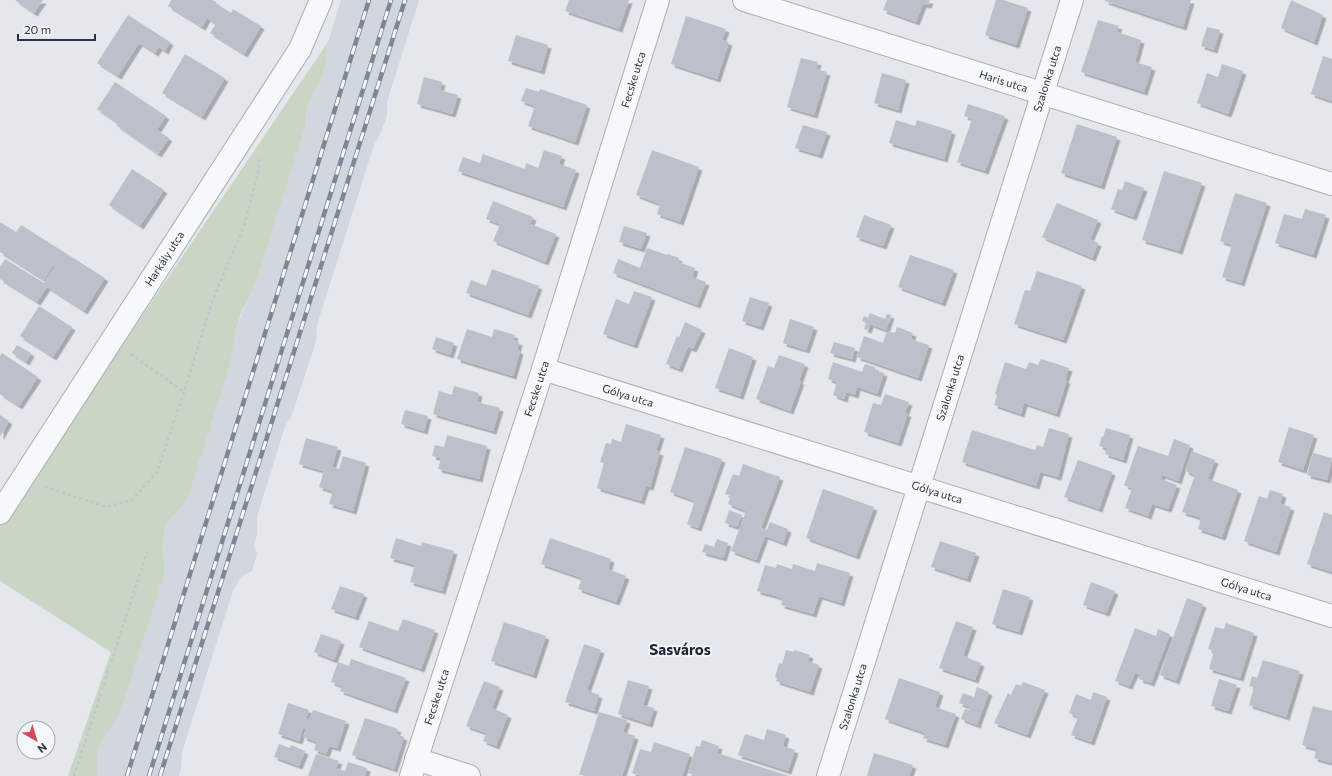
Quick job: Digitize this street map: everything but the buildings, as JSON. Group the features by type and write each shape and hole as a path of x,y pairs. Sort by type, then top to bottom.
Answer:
{"street":[{"name":"Harkály utca","path":"0,513 300,49 321,0"},
{"name":"Fecske utca","path":"414,768 543,369 658,0"},
{"name":"Haris utca","path":"744,0 1332,184"},
{"name":"Szalonka utca","path":"828,776 1072,0"},
{"name":"Gólya utca","path":"543,369 1332,616"},
{"path":"414,768 469,776"}],"path":[{"path":"22,479 107,508 132,500 157,472 213,300 244,226 259,169 259,155 243,136"},
{"path":"112,340 184,392"},
{"path":"74,776 147,552"}],"shaded area":[{"path":"341,0 419,0 387,102 387,116 374,145 317,325 316,341 292,415 285,426 257,517 257,534 254,545 257,554 252,571 241,577 233,591 182,752 179,776 97,776 97,753 103,739 120,714 165,572 162,543 167,523 187,501 231,362 236,331 242,313 255,286 306,124 307,110 313,93 321,80 326,64 328,42"}],"green space":[{"path":"328,42 326,64 321,80 313,93 307,109 306,124 255,286 241,313 236,331 231,362 187,501 167,523 162,543 165,572 120,714 103,739 97,753 97,776 68,776 111,652 0,581 0,525"}],"railway":[{"path":"127,776 369,0"},
{"path":"149,776 391,0"},
{"path":"160,776 405,0"}],"district":[{"name":"Sasváros","path":"680,650"}]}
